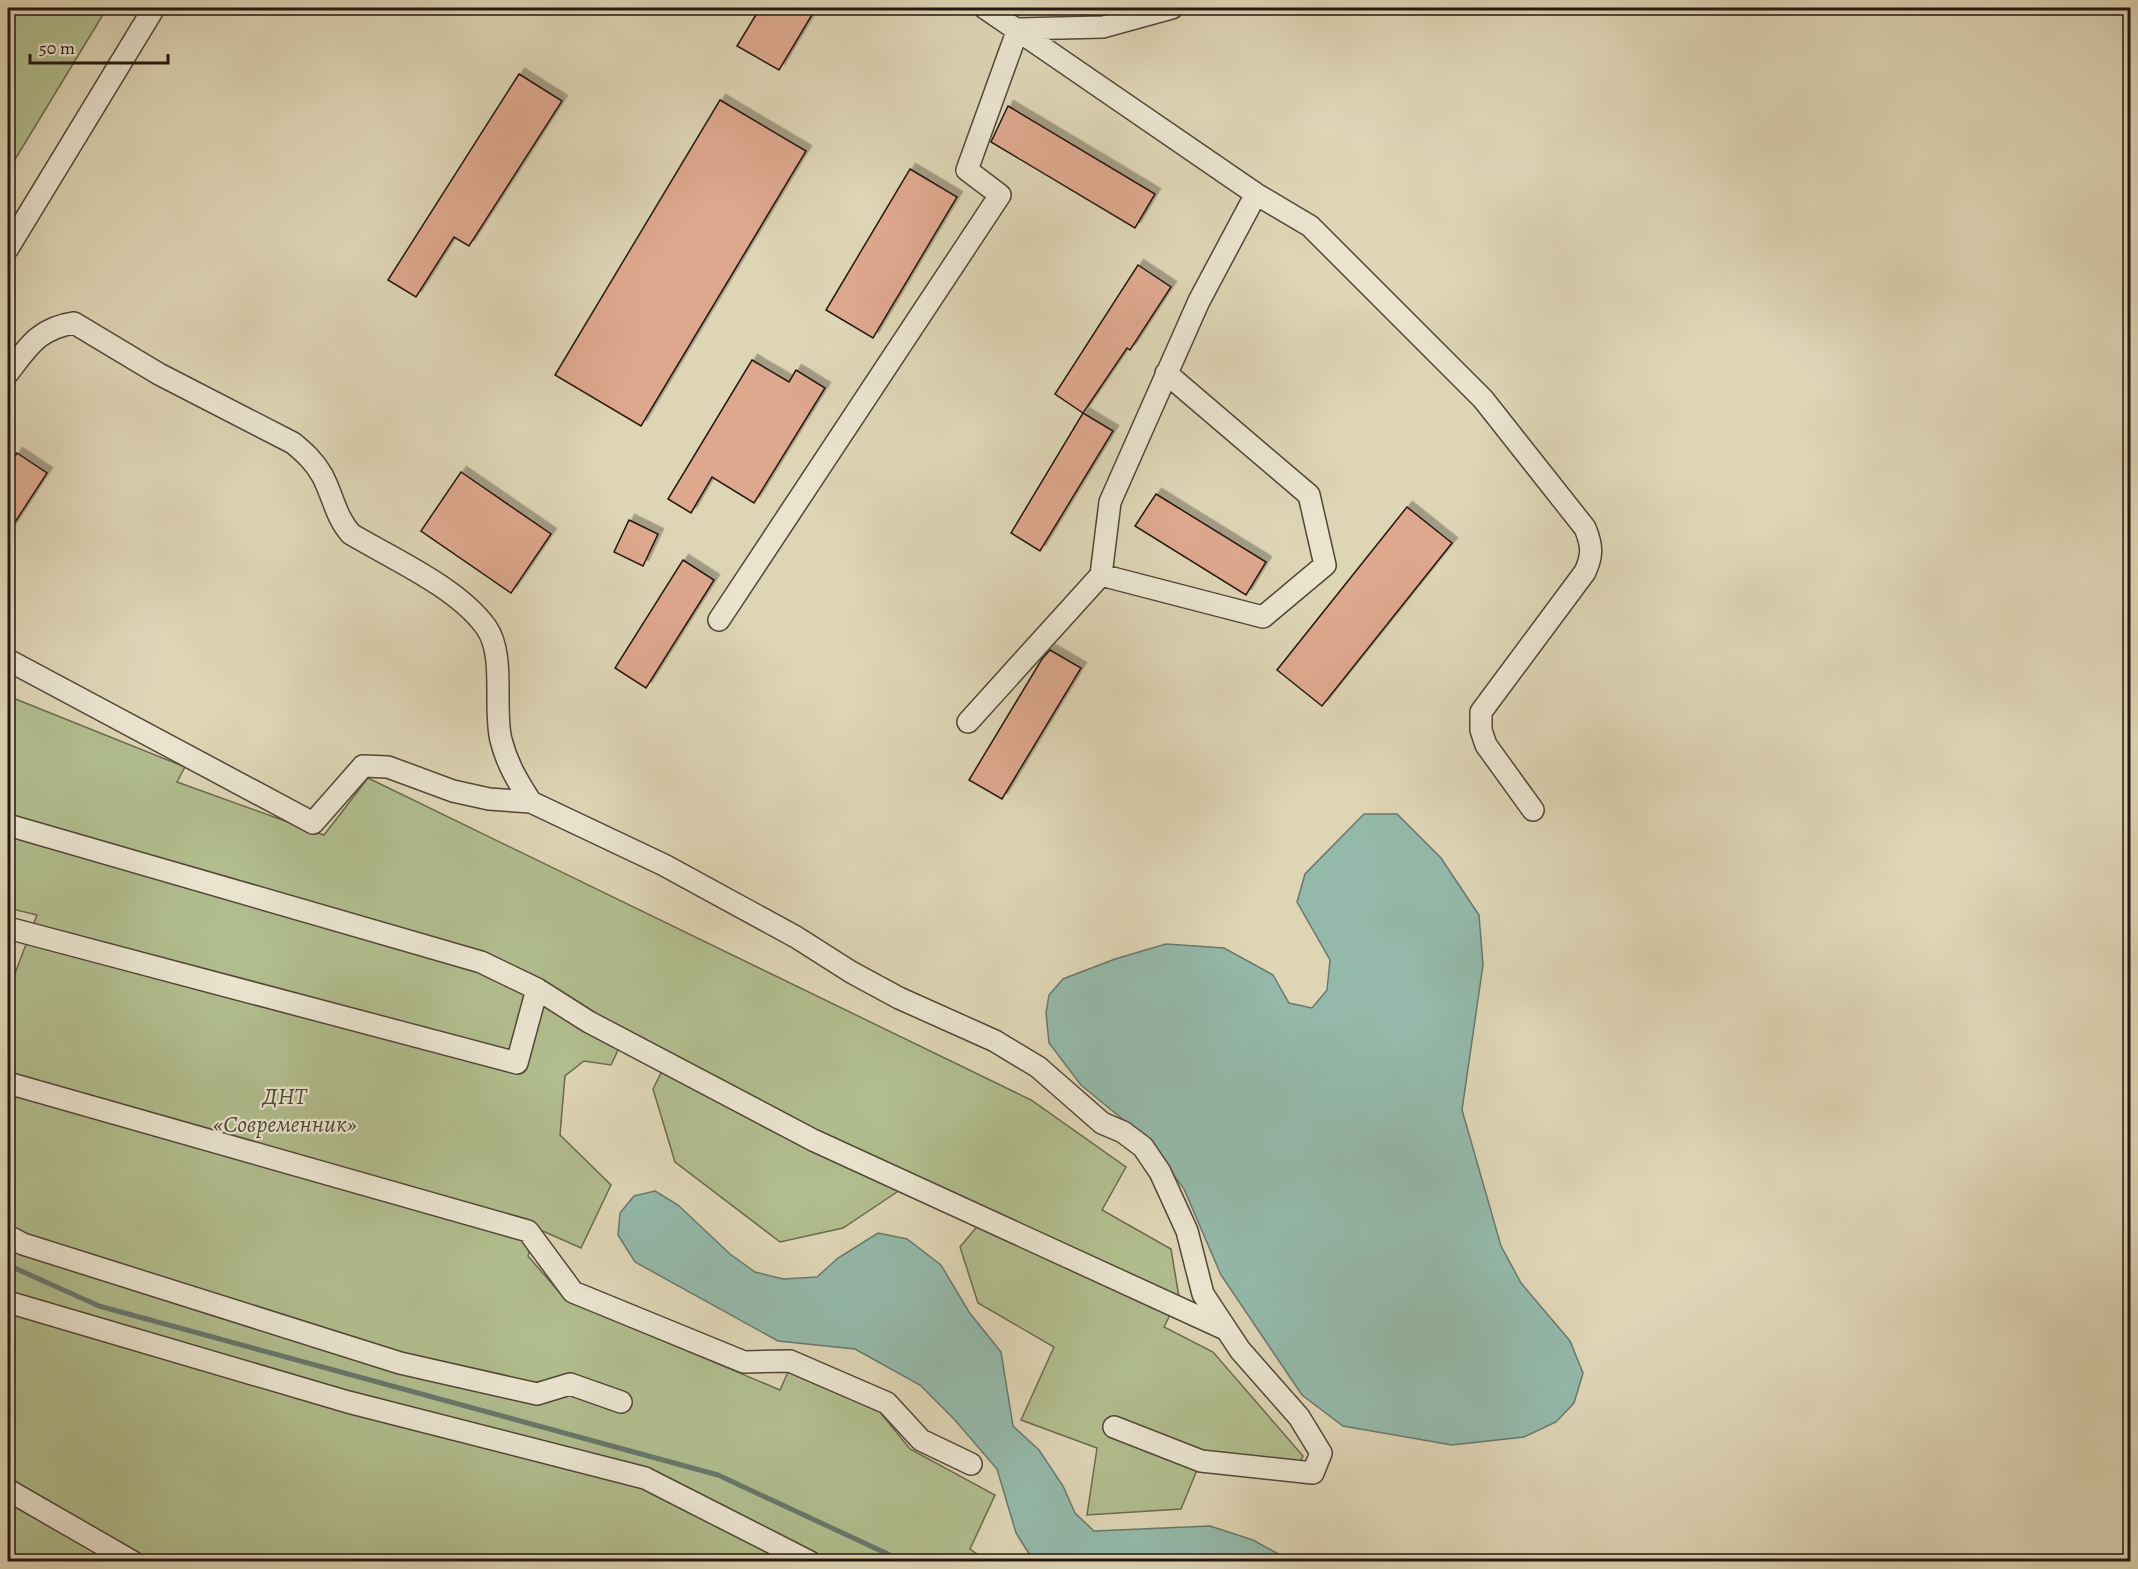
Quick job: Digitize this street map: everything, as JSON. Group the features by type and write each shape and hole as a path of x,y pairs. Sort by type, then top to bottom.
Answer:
{"street":[{"path":"8,249 154,8"},
{"path":"985,8 1256,194 1310,226 1484,399 1585,528 1592,545 1592,558 1585,572 1481,712 1481,730 1486,745 1533,810"},
{"path":"1018,29 1103,27 1172,8"},
{"path":"719,620 1000,195 967,170 1018,29"},
{"path":"968,722 1101,575 1110,502 1198,301 1256,194"},
{"path":"8,373 38,335 59,325 74,323 159,374 293,443 312,459 323,477 340,522 351,534 444,589 470,609 488,629 495,649 500,739 513,776 531,802"},
{"path":"8,384 38,335"},
{"path":"1101,575 1263,617 1325,565 1309,495 1166,373"},
{"path":"8,660 313,823 363,766 388,767 453,791 489,799 531,802 664,865 899,998 994,1041 1038,1067 1102,1123 1123,1132 1143,1147 1160,1172 1187,1231 1203,1294 1225,1330 1299,1418 1321,1453 1313,1473 1201,1461 1114,1427"},
{"path":"8,825 481,962 537,989 590,1022 813,1140 1225,1330"},
{"path":"9,934 517,1063 537,989"},
{"path":"8,1083 528,1231 573,1292 744,1362 790,1360 887,1403 921,1440 971,1464"},
{"path":"8,1236 23,1244 400,1363 537,1394 570,1384 621,1402"},
{"path":"8,1302 348,1402 645,1478 810,1562"},
{"path":"8,1490 133,1562"}],"green space":[{"path":"8,8 107,8 8,171"},
{"name":"ДНТ «Современник»","path":"8,696 185,767 177,782 324,835 368,778 1031,1100 1126,1167 1102,1210 1171,1249 1179,1297 1164,1327 1213,1352 1303,1456 1293,1476 1197,1470 1181,1509 1087,1515 1097,1448 1021,1420 1054,1347 978,1303 960,1247 981,1222 906,1186 843,1228 780,1242 675,1162 653,1089 668,1059 626,1033 611,1065 584,1061 565,1076 560,1135 611,1185 581,1248 536,1228 528,1256 566,1300 780,1390 788,1372 879,1411 910,1449 995,1495 970,1549 987,1561 8,1561 8,992 37,915 8,908"}],"shaded area":[{"path":"1364,814 1397,814 1441,858 1479,915 1483,965 1462,1110 1501,1246 1521,1283 1570,1341 1583,1373 1574,1403 1556,1422 1524,1437 1452,1445 1343,1426 1302,1395 1221,1275 1184,1189 1148,1140 1081,1085 1049,1043 1046,1013 1049,995 1063,979 1115,959 1166,944 1224,948 1273,975 1289,1003 1312,1008 1327,990 1330,960 1297,902 1305,874"},
{"path":"655,1191 678,1205 730,1254 755,1272 783,1279 817,1277 838,1258 878,1233 907,1239 941,1265 969,1312 1001,1352 1013,1426 1039,1450 1063,1486 1075,1513 1094,1531 1210,1526 1253,1540 1291,1561 1038,1561 1031,1557 1016,1533 997,1469 954,1419 920,1385 855,1349 778,1341 635,1262 618,1235 620,1213 634,1196"}],"building":[{"path":"760,8 816,8 779,70 737,46"},
{"path":"519,74 562,101 469,246 454,237 416,297 388,280"},
{"path":"720,100 806,151 641,426 555,375"},
{"path":"1008,106 1155,194 1135,228 991,142"},
{"path":"910,169 957,197 873,338 826,310"},
{"path":"1138,265 1171,287 1130,350 1127,348 1083,413 1055,394"},
{"path":"752,360 789,382 796,370 825,388 754,503 712,477 691,513 668,499"},
{"path":"1083,413 1113,431 1040,551 1011,533"},
{"path":"17,453 47,473 8,533 8,467"},
{"path":"461,472 551,534 511,593 421,531"},
{"path":"1156,494 1266,562 1246,595 1135,526"},
{"path":"1407,507 1452,543 1322,706 1277,670"},
{"path":"629,520 658,534 643,566 614,552"},
{"path":"683,560 714,580 646,688 615,668"},
{"path":"1050,650 1081,668 1002,799 969,780 1042,659"}],"waterway":[{"path":"8,1265 99,1306 718,1475 905,1562"}]}
